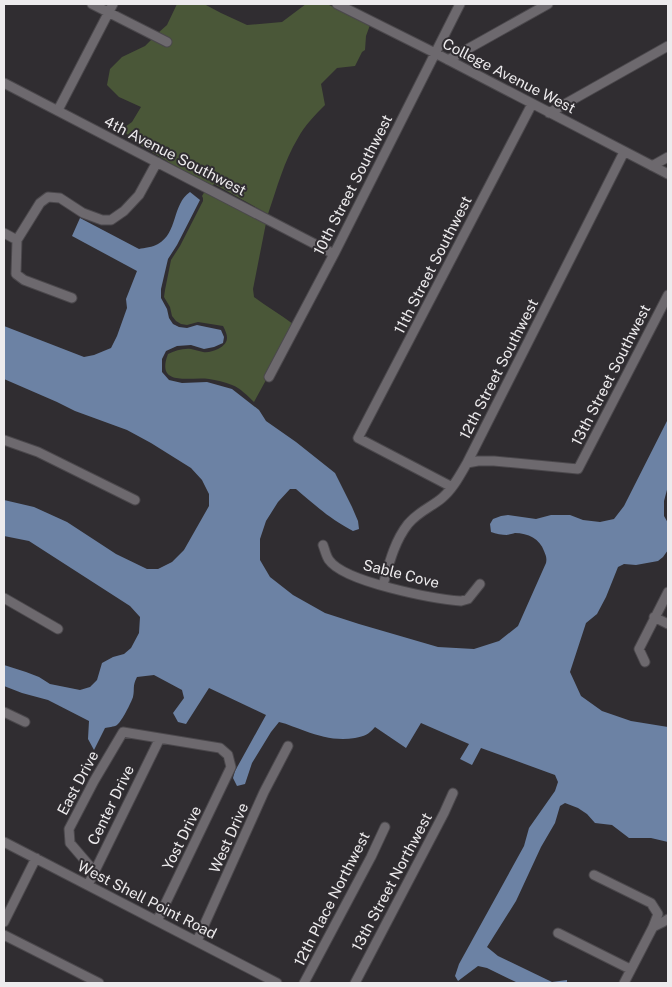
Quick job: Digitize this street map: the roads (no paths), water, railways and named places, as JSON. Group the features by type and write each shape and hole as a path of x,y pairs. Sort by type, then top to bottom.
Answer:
{"street":[{"path":"92,4 111,8 167,42"},
{"name":"College Avenue West","path":"337,4 436,53 668,174"},
{"name":"10th Street Southwest","path":"269,377 334,254 460,4"},
{"path":"448,60 548,4"},
{"path":"58,110 111,8"},
{"path":"549,113 668,46"},
{"name":"4th Avenue Southwest","path":"4,83 334,254"},
{"name":"11th Street Southwest","path":"452,487 358,438 532,104"},
{"name":"12th Street Southwest","path":"383,585 393,552 402,533 415,517 447,493 467,463 624,152"},
{"path":"652,166 668,157"},
{"path":"72,298 24,280 16,274 17,240 40,203 48,197 60,198 83,212 102,220 111,220 124,212 139,195 157,162"},
{"path":"4,233 17,240"},
{"name":"13th Street Southwest","path":"467,463 494,461 578,469 668,295"},
{"path":"4,440 38,452 135,500"},
{"name":"Sable Cove","path":"323,545 328,560 341,570 367,581 419,594 461,600 468,599 480,584"},
{"path":"645,662 639,649 668,592"},
{"path":"4,598 58,629"},
{"path":"654,617 668,624"},
{"path":"4,712 25,722"},
{"name":"East Drive","path":"94,871 70,843 69,829 94,781 123,732 160,738"},
{"name":"Yost Drive","path":"157,920 231,767 228,755 220,748 160,738"},
{"name":"Center Drive","path":"88,885 160,738"},
{"name":"West Drive","path":"197,941 264,792 288,746"},
{"name":"13th Street Northwest","path":"355,983 453,793"},
{"name":"12th Place Northwest","path":"304,983 385,827"},
{"name":"West Shell Point Road","path":"4,842 277,983"},
{"path":"4,922 36,858"},
{"path":"594,875 651,904 658,914 624,983"},
{"path":"653,926 668,919"},
{"path":"558,933 630,969"},
{"path":"4,935 99,983"}],"water":[{"path":"190,192 200,200 168,259 161,289 161,298 173,324 187,328 197,325 221,330 224,337 223,343 214,347 204,349 191,345 177,346 166,351 162,359 162,372 169,380 182,383 207,382 232,389 259,410 266,421 335,473 358,521 359,529 353,531 337,522 296,489 290,489 278,502 266,521 260,539 260,560 270,577 293,595 325,613 438,647 474,649 499,641 518,626 546,563 546,558 540,543 529,536 515,533 503,535 491,532 490,524 493,519 508,515 536,519 551,515 570,515 583,520 600,522 614,519 624,506 668,419 668,486 664,501 664,516 668,523 668,550 658,561 636,565 624,564 618,567 597,614 586,623 570,672 581,696 602,711 631,721 668,727 668,842 651,838 629,838 612,825 595,823 578,808 565,803 560,806 555,823 541,847 516,901 487,947 498,956 552,982 567,980 567,983 518,983 487,968 478,966 458,981 455,976 459,964 524,846 529,828 555,791 558,782 555,775 481,748 472,765 460,759 469,744 421,723 406,748 375,727 364,736 342,739 317,735 279,722 252,763 245,784 237,786 233,778 235,771 266,715 209,688 186,724 178,722 173,713 184,698 182,690 154,675 137,677 133,697 124,716 117,725 105,728 94,750 88,739 89,721 48,700 4,686 4,665 39,677 50,684 80,690 90,687 97,680 102,663 124,654 131,648 139,633 140,617 130,606 29,541 4,536 4,500 34,507 67,522 116,554 147,569 158,569 172,562 184,550 209,506 209,494 202,480 191,468 151,443 127,430 75,411 4,379 4,326 84,357 111,348 117,336 127,308 126,299 137,271 72,236 80,218 139,249 151,247 158,244 169,233 180,204"}]}
